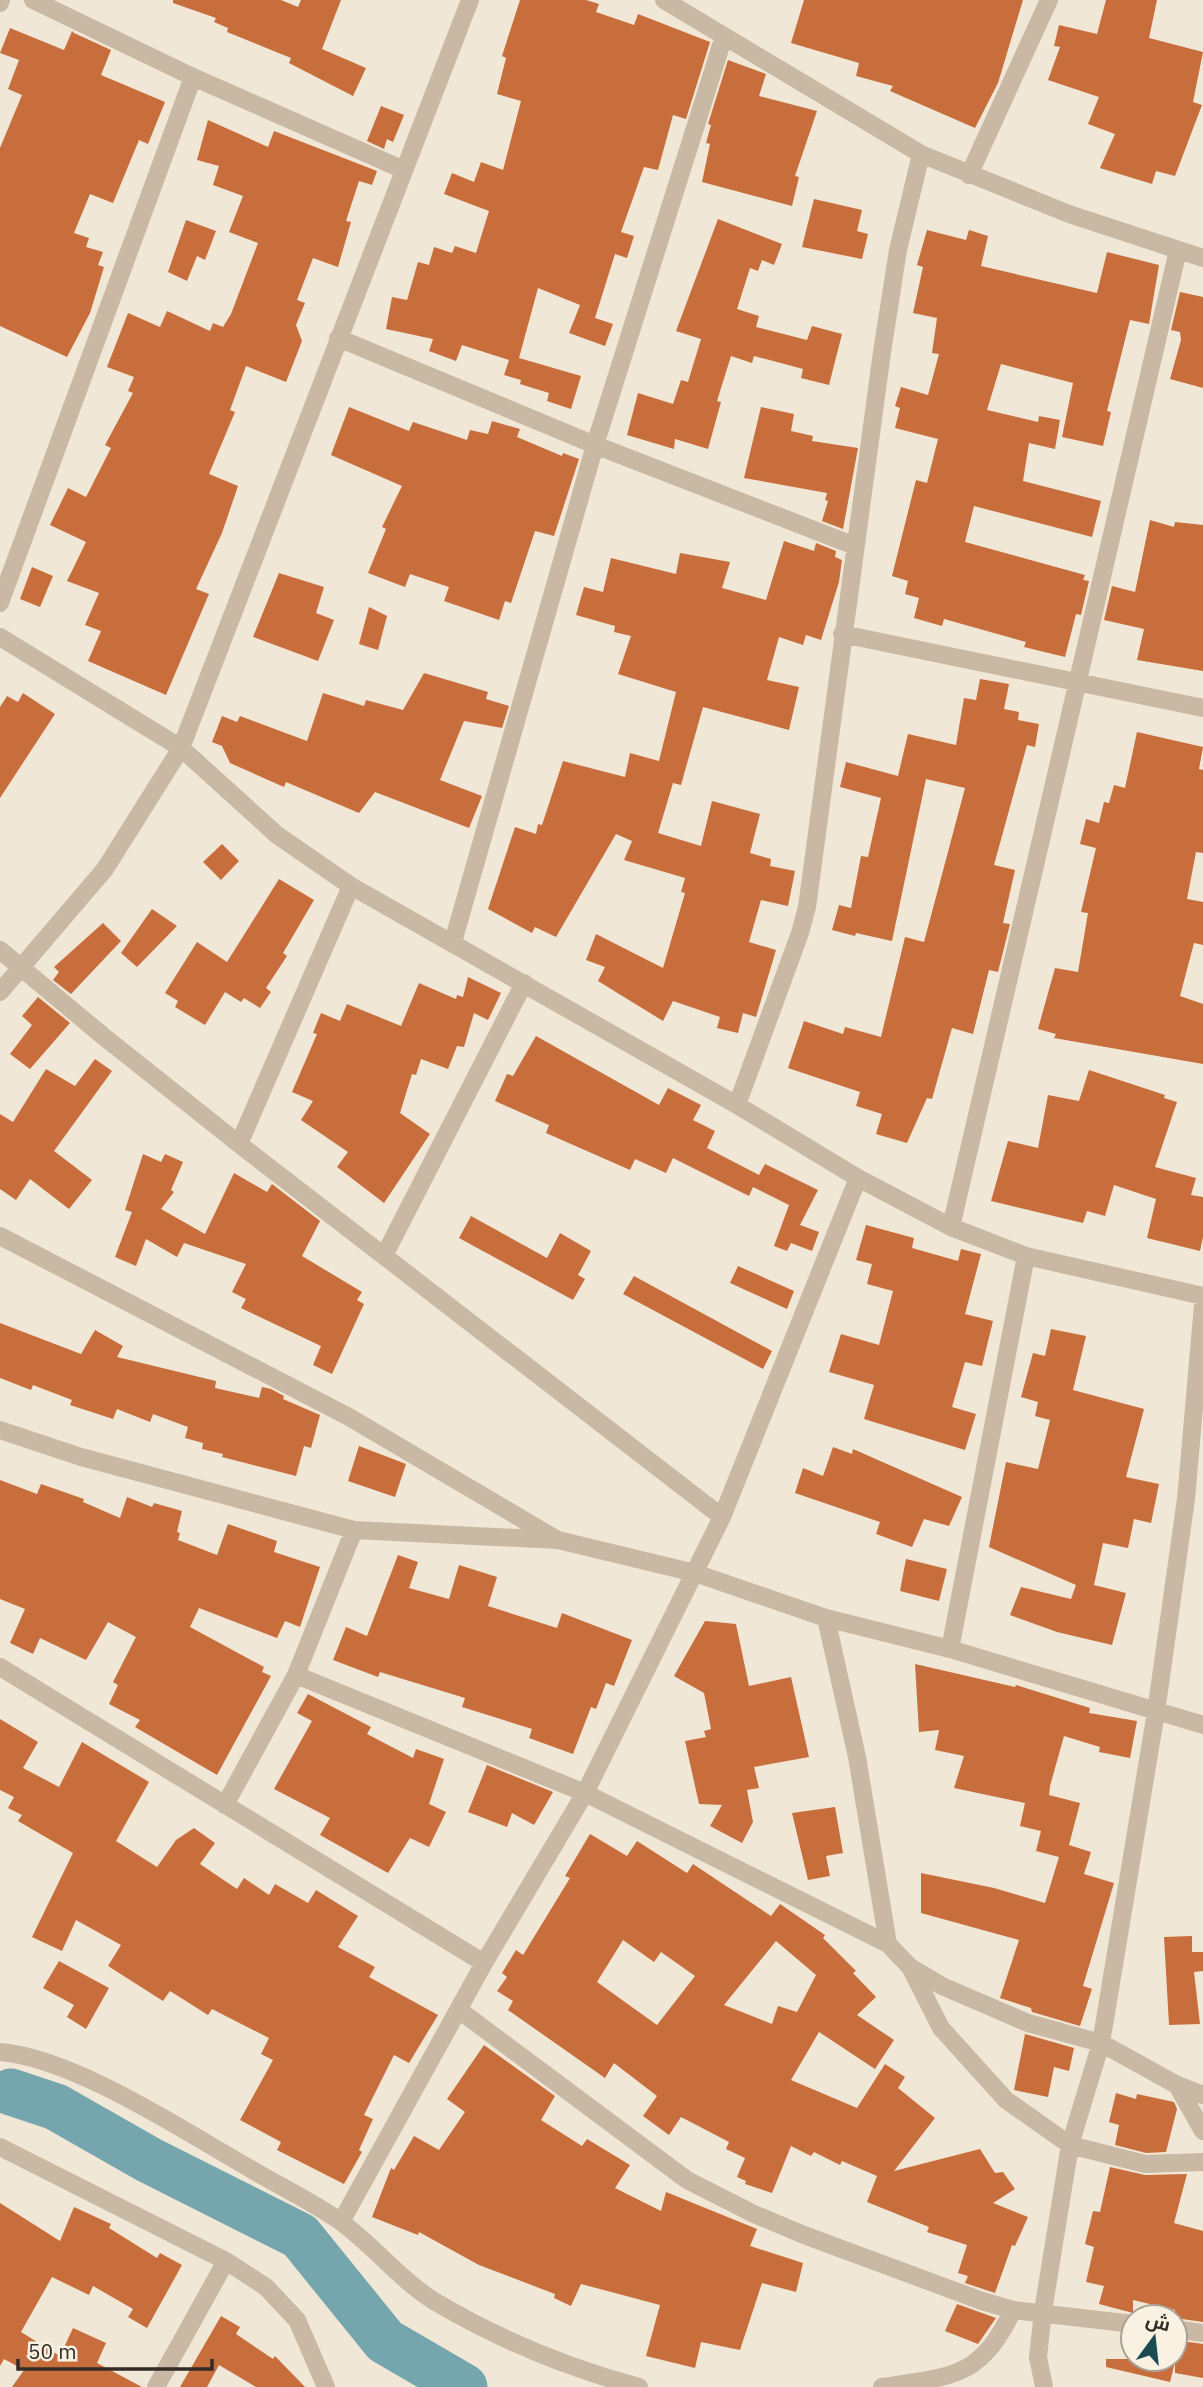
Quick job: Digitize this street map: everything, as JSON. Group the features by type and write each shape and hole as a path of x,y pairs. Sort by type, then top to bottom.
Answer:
{"street":[{"path":"33,0 193,77 404,170"},
{"path":"0,992 105,869 181,748 470,0"},
{"path":"664,0 920,154 1069,214 1203,258"},
{"path":"969,175 1049,0"},
{"path":"453,942 595,445 724,36"},
{"path":"0,603 193,77"},
{"path":"737,1105 807,907 842,634 898,250 920,154"},
{"path":"951,1227 1178,250"},
{"path":"338,338 595,445 855,546"},
{"path":"842,634 1203,708"},
{"path":"0,637 181,748 277,835 351,886 737,1105 858,1178 951,1227 1026,1256 1203,1296"},
{"path":"239,1144 351,886"},
{"path":"0,950 103,1037 239,1144 722,1517"},
{"path":"384,1256 524,984"},
{"path":"341,2222 484,1963 585,1793 695,1573 722,1517 858,1178"},
{"path":"0,1236 349,1417 558,1541"},
{"path":"950,1649 1026,1256"},
{"path":"1044,2387 1038,2357 1070,2145 1101,2043 1156,1712 1195,1501 1203,1305"},
{"path":"0,1430 80,1457 354,1530 558,1541 695,1573 826,1618 950,1649 1203,1725"},
{"path":"225,1805 296,1675 354,1530"},
{"path":"826,1618 857,1757 888,1944"},
{"path":"0,1667 484,1963"},
{"path":"296,1675 585,1793 888,1944 910,1967 942,1986 1028,2023 1101,2043 1177,2085 1203,2095"},
{"path":"910,1967 941,2028 985,2080 1023,2113 1070,2145 1145,2164 1203,2162"},
{"path":"459,2010 687,2180 804,2235 950,2290 1013,2310 1043,2311 1119,2322"},
{"path":"0,2052 30,2058 118,2094 341,2222 409,2283 477,2324 544,2356 639,2387"},
{"path":"1177,2085 1203,2131"},
{"path":"0,2147 226,2261 266,2287 297,2320 326,2387"},
{"path":"156,2387 226,2261"},
{"path":"882,2387 928,2380 975,2365 997,2342 1013,2310"}],"building":[{"path":"173,0 281,0 298,7 301,0 341,0 322,49 366,68 353,96 289,63 291,58 227,32 228,28 214,22 216,18 173,3"},
{"path":"520,0 586,0 599,4 596,12 634,25 638,14 710,42 686,119 673,115 658,170 644,167 621,232 634,236 627,258 615,254 595,318 613,324 605,346 569,333 580,305 538,288 519,358 581,376 571,409 547,401 549,393 520,384 521,380 504,375 509,360 462,345 456,361 429,351 433,339 386,329 392,297 407,300 418,262 429,265 434,247 452,253 455,246 476,253 489,211 444,194 452,173 474,182 481,162 503,170 521,101 497,94 506,58 502,56"},
{"path":"804,0 1023,0 998,83 975,128 890,91 893,86 856,76 859,63 791,43"},
{"path":"1106,0 1157,0 1149,38 1203,52 1193,102 1202,105 1175,176 1156,171 1152,184 1100,168 1115,134 1088,124 1099,97 1048,80 1060,47 1054,46 1059,25 1097,34"},
{"path":"10,28 64,50 72,31 111,50 101,75 165,102 148,144 139,140 113,203 90,194 74,233 89,238 86,247 103,252 98,265 104,267 90,313 67,357 0,326 0,148 22,95 8,89 19,60 0,53"},
{"path":"728,60 766,74 759,96 817,111 795,176 799,177 792,206 702,182 710,144 706,143 711,125 708,124"},
{"path":"381,106 404,115 393,142 387,139 384,149 367,141"},
{"path":"208,120 268,147 274,131 377,171 372,185 359,181 346,221 351,222 338,267 313,258 297,300 305,303 296,325 302,341 286,382 246,366 230,410 235,412 209,474 238,486 222,533 196,589 209,594 166,695 88,661 101,631 85,625 99,593 67,581 86,542 50,525 68,488 86,497 111,448 105,445 133,393 128,391 134,377 107,367 128,313 160,327 167,311 210,331 213,323 223,327 231,314 258,243 229,232 243,196 213,185 219,166 197,160"},
{"path":"814,199 862,210 857,231 868,234 862,259 802,247"},
{"path":"718,219 782,244 774,265 762,260 758,271 750,268 737,309 759,316 756,327 807,340 812,326 842,334 829,385 801,378 803,369 754,356 752,363 731,356 717,401 721,402 708,449 675,439 674,449 627,435 638,393 673,404 681,380 688,382 701,339 676,331"},
{"path":"186,220 216,231 205,260 197,256 187,281 168,272"},
{"path":"927,230 966,240 969,230 988,236 981,266 1097,293 1107,252 1159,265 1149,324 1130,320 1107,411 1111,412 1103,446 1062,437 1073,383 1001,364 987,410 1038,422 1039,416 1060,420 1055,449 1029,443 1023,481 1101,501 1092,537 974,506 965,542 1085,575 1083,580 1089,581 1081,615 1076,614 1065,657 1024,647 1026,642 944,619 942,626 914,618 919,598 905,594 908,581 892,576 916,480 927,483 938,439 895,428 900,408 895,406 901,387 928,395 939,354 932,353 937,318 913,313 923,267 917,265"},
{"path":"1180,292 1203,297 1203,388 1170,379 1181,340 1180,332 1171,330"},
{"path":"349,407 409,431 413,422 467,440 470,430 488,434 492,421 520,429 517,437 562,456 563,453 579,459 554,536 535,531 511,603 505,601 499,620 444,601 449,587 410,574 405,587 368,573 386,529 382,527 402,486 331,455"},
{"path":"761,407 794,414 791,431 813,436 812,441 858,448 843,529 822,521 828,501 825,500 827,493 744,478"},
{"path":"1150,520 1174,527 1175,522 1203,525 1203,671 1137,660 1144,629 1104,620 1112,586 1135,592"},
{"path":"784,541 814,551 816,543 836,551 835,557 842,560 839,582 821,640 806,635 803,645 779,637 767,680 799,687 789,730 703,707 681,785 673,783 658,833 701,846 712,801 760,814 750,853 771,859 770,866 795,871 788,906 761,900 749,942 776,950 756,1017 743,1013 738,1033 717,1028 720,1017 673,1001 663,1021 598,981 605,967 586,960 596,934 663,968 685,893 681,892 685,878 624,860 632,841 616,834 556,937 535,927 532,933 488,909 515,827 536,834 538,824 542,825 563,761 625,777 630,753 659,761 676,692 618,674 631,636 614,632 615,626 576,615 584,587 603,592 611,558 676,574 680,553 730,562 722,588 766,600"},
{"path":"32,567 53,576 40,607 20,599"},
{"path":"279,573 324,587 316,613 334,620 318,661 253,637"},
{"path":"369,607 387,616 378,650 359,644"},
{"path":"424,673 488,692 486,699 509,706 502,728 464,721 440,780 482,796 469,828 375,792 359,813 286,782 284,787 230,763 222,746 212,742 222,716 237,722 240,716 307,741 323,693 364,706 366,700 403,710"},
{"path":"980,679 1009,684 1004,709 1019,712 1018,720 1039,724 1035,747 1027,745 994,865 1015,870 1003,923 1010,924 998,972 989,970 973,1034 952,1028 932,1099 927,1098 907,1143 876,1134 882,1114 856,1106 860,1092 788,1068 804,1021 843,1034 845,1027 881,1037 905,937 924,942 965,788 926,779 892,941 856,933 855,936 832,930 839,905 851,908 861,856 868,857 881,798 840,787 846,762 898,776 908,734 956,745 964,698 976,700"},
{"path":"23,693 55,714 0,798 0,707 7,696 18,702"},
{"path":"1137,732 1203,747 1199,769 1203,770 1203,853 1196,852 1187,899 1203,902 1203,945 1194,943 1180,996 1203,1004 1203,1064 1054,1038 1056,1034 1038,1029 1055,968 1078,972 1088,913 1081,912 1096,848 1080,844 1086,819 1099,823 1104,802 1109,803 1114,785 1125,788"},
{"path":"222,844 239,861 221,880 203,862"},
{"path":"279,879 314,900 283,953 287,956 266,988 271,992 260,1008 244,998 241,1002 225,992 205,1025 175,1007 178,1001 165,993 197,942 227,962"},
{"path":"152,909 177,926 137,967 121,953"},
{"path":"103,923 121,941 71,994 53,980 59,972 54,967"},
{"path":"468,977 501,993 488,1020 474,1013 464,1047 457,1046 448,1069 421,1059 416,1075 412,1074 400,1113 430,1134 384,1203 337,1167 348,1152 301,1120 313,1101 292,1092 317,1034 313,1033 321,1013 340,1021 347,1004 401,1026 419,983 456,999 457,995 463,997"},
{"path":"38,997 70,1023 30,1069 10,1054 32,1025 22,1016"},
{"path":"536,1036 659,1105 668,1088 701,1105 693,1120 715,1131 707,1148 759,1175 765,1164 818,1190 800,1225 819,1232 812,1251 791,1243 787,1251 774,1246 789,1205 753,1187 749,1196 673,1158 666,1173 635,1159 630,1170 546,1133 549,1125 495,1101 507,1074 513,1076"},
{"path":"95,1059 112,1071 54,1151 92,1180 69,1209 30,1179 16,1200 0,1189 0,1114 13,1122 46,1069 75,1086"},
{"path":"1089,1070 1165,1095 1164,1098 1177,1102 1155,1167 1196,1178 1191,1195 1203,1197 1203,1237 1200,1251 1147,1238 1156,1199 1114,1185 1105,1216 1087,1211 1083,1223 991,1201 1008,1141 1038,1148 1048,1095 1079,1101"},
{"path":"143,1154 161,1162 165,1154 183,1162 171,1190 174,1192 161,1209 205,1234 234,1173 267,1192 272,1184 320,1221 302,1256 362,1292 357,1300 364,1304 332,1374 313,1365 321,1346 241,1308 246,1299 232,1292 246,1264 184,1243 177,1257 146,1239 136,1266 115,1257 132,1212 125,1210"},
{"path":"471,1216 547,1258 560,1233 591,1251 578,1275 585,1279 573,1300 459,1238"},
{"path":"866,1225 914,1238 912,1248 958,1261 961,1249 981,1254 965,1314 993,1321 982,1366 965,1362 952,1407 976,1414 965,1450 864,1419 874,1385 829,1372 841,1334 879,1345 893,1291 867,1284 872,1264 856,1260"},
{"path":"738,1266 794,1291 787,1309 730,1283"},
{"path":"634,1276 772,1351 763,1369 623,1294"},
{"path":"0,1323 81,1354 95,1330 123,1346 117,1357 216,1381 215,1388 259,1398 262,1387 271,1389 284,1396 283,1399 320,1415 311,1448 304,1446 296,1476 222,1457 223,1454 202,1449 203,1443 185,1438 188,1427 153,1414 150,1422 117,1409 113,1419 70,1405 72,1400 33,1385 31,1390 0,1378"},
{"path":"1051,1329 1086,1336 1073,1390 1144,1409 1126,1477 1159,1484 1151,1523 1134,1519 1128,1548 1103,1543 1094,1585 1126,1593 1112,1645 1057,1632 1010,1615 1021,1587 1071,1599 1076,1585 989,1547 1006,1462 1038,1469 1050,1420 1035,1416 1038,1402 1021,1397 1033,1353 1045,1356"},
{"path":"359,1446 406,1464 395,1497 348,1481"},
{"path":"833,1447 852,1454 853,1449 962,1497 949,1526 924,1519 912,1547 876,1534 880,1522 795,1493 803,1468 823,1476"},
{"path":"0,1480 37,1494 41,1484 84,1499 83,1502 120,1518 127,1497 152,1507 154,1503 182,1511 178,1540 217,1555 228,1524 277,1541 274,1552 320,1567 300,1627 285,1621 277,1638 199,1608 190,1627 264,1667 262,1672 271,1676 217,1775 135,1727 140,1720 109,1704 118,1685 113,1682 136,1637 108,1622 86,1660 40,1638 33,1654 10,1643 25,1609 0,1599"},
{"path":"398,1555 418,1562 409,1588 449,1599 459,1565 497,1577 488,1606 557,1628 562,1613 632,1640 614,1686 606,1683 596,1709 591,1707 573,1754 529,1738 532,1729 462,1707 465,1698 380,1672 378,1677 333,1660 346,1627 367,1636"},
{"path":"906,1559 947,1569 939,1601 900,1591"},
{"path":"705,1621 736,1624 749,1686 791,1677 809,1757 754,1767 759,1788 747,1790 753,1822 742,1843 710,1826 722,1805 699,1804 685,1741 706,1737 704,1731 711,1729 704,1693 674,1676"},
{"path":"915,1664 1015,1687 1016,1685 1090,1708 1089,1713 1137,1721 1130,1758 1099,1752 1100,1747 1064,1736 1050,1786 1049,1795 1080,1803 1069,1845 1091,1852 1084,1874 1114,1883 1083,1986 1092,1989 1080,2026 1032,2012 1031,2008 1000,1998 1019,1940 921,1913 921,1873 994,1888 1045,1903 1059,1857 1036,1851 1041,1831 1020,1826 1025,1803 954,1788 964,1756 935,1750 939,1730 919,1732"},
{"path":"308,1694 371,1727 367,1734 413,1758 416,1749 444,1759 429,1804 446,1812 429,1847 410,1838 388,1873 320,1835 330,1818 274,1789 312,1721 297,1713"},
{"path":"0,1719 38,1742 23,1768 59,1787 82,1742 149,1782 116,1841 157,1867 176,1840 194,1828 215,1843 200,1864 237,1889 244,1878 269,1895 275,1884 308,1903 316,1890 358,1916 338,1947 375,1967 369,1977 438,2015 409,2063 394,2055 364,2115 373,2119 359,2150 362,2152 344,2184 277,2150 281,2142 240,2120 273,2060 261,2054 269,2038 212,2009 208,2015 170,1991 163,2001 108,1966 121,1945 76,1920 62,1951 32,1937 73,1853 18,1821 22,1815 8,1808 14,1797 0,1790"},
{"path":"487,1765 553,1792 534,1825 512,1813 507,1827 468,1812"},
{"path":"835,1807 843,1853 826,1856 830,1876 808,1880 792,1813"},
{"path":"590,1834 627,1856 637,1841 687,1873 693,1864 771,1916 780,1904 825,1935 823,1938 856,1971 853,1973 876,1997 857,2015 894,2040 875,2069 819,2032 791,2080 857,2108 885,2064 905,2077 898,2088 935,2118 894,2171 980,2149 995,2173 1003,2172 1015,2189 993,2203 1028,2217 1015,2246 1012,2245 995,2293 965,2283 968,2276 958,2273 967,2245 927,2232 929,2227 867,2202 877,2176 842,2161 840,2165 814,2152 811,2156 791,2146 772,2193 745,2184 746,2181 737,2177 745,2158 726,2149 729,2142 681,2117 669,2135 643,2116 657,2096 614,2063 605,2078 508,2010 513,2001 497,1991 507,1977 502,1973 516,1950 523,1955 570,1878 565,1876","holes":["623,1940 654,1962 661,1952 695,1976 657,2025 597,1982","776,1941 816,1975 797,2012 778,2006 772,2024 724,2005"]},
{"path":"1192,1936 1192,1952 1203,1952 1203,1971 1194,1972 1200,2024 1169,2025 1164,1937"},
{"path":"59,1961 109,1988 86,2029 67,2017 74,2005 43,1988"},
{"path":"1025,2034 1074,2048 1069,2071 1054,2067 1048,2097 1014,2090"},
{"path":"484,2045 555,2096 541,2120 582,2146 587,2139 630,2165 615,2188 661,2211 666,2192 757,2229 750,2246 803,2263 796,2292 762,2283 740,2350 701,2342 695,2368 646,2356 660,2305 581,2284 571,2306 554,2298 555,2294 479,2265 419,2232 418,2235 372,2217 391,2168 394,2170 414,2136 439,2150 465,2112 447,2099"},
{"path":"1116,2093 1136,2099 1137,2094 1174,2102 1177,2109 1166,2152 1146,2153 1115,2145 1119,2125 1109,2122"},
{"path":"1110,2167 1145,2175 1187,2174 1174,2223 1203,2231 1203,2322 1189,2320 1189,2303 1146,2303 1133,2300 1133,2303 1119,2303 1119,2309 1099,2304 1104,2286 1086,2282 1094,2247 1085,2244 1093,2211 1100,2212"},
{"path":"0,2203 60,2241 74,2207 111,2224 109,2228 157,2258 160,2253 182,2265 147,2328 128,2317 133,2309 93,2286 89,2295 52,2277 21,2332 60,2356 73,2328 106,2343 97,2363 142,2387 12,2387 24,2370 4,2359 0,2366"},
{"path":"957,2304 996,2318 978,2344 945,2331"},
{"path":"221,2316 240,2327 236,2334 273,2359 275,2356 305,2387 256,2387 219,2365 207,2387 180,2387"},
{"path":"1189,2342 1203,2344 1203,2378 1175,2373 1189,2373"},
{"path":"1106,2359 1119,2359 1119,2370 1106,2367"},
{"path":"1132,2373 1172,2373 1170,2382"}],"waterway":[{"path":"11,2092 56,2107 149,2160 300,2236 385,2341 464,2387"}]}
